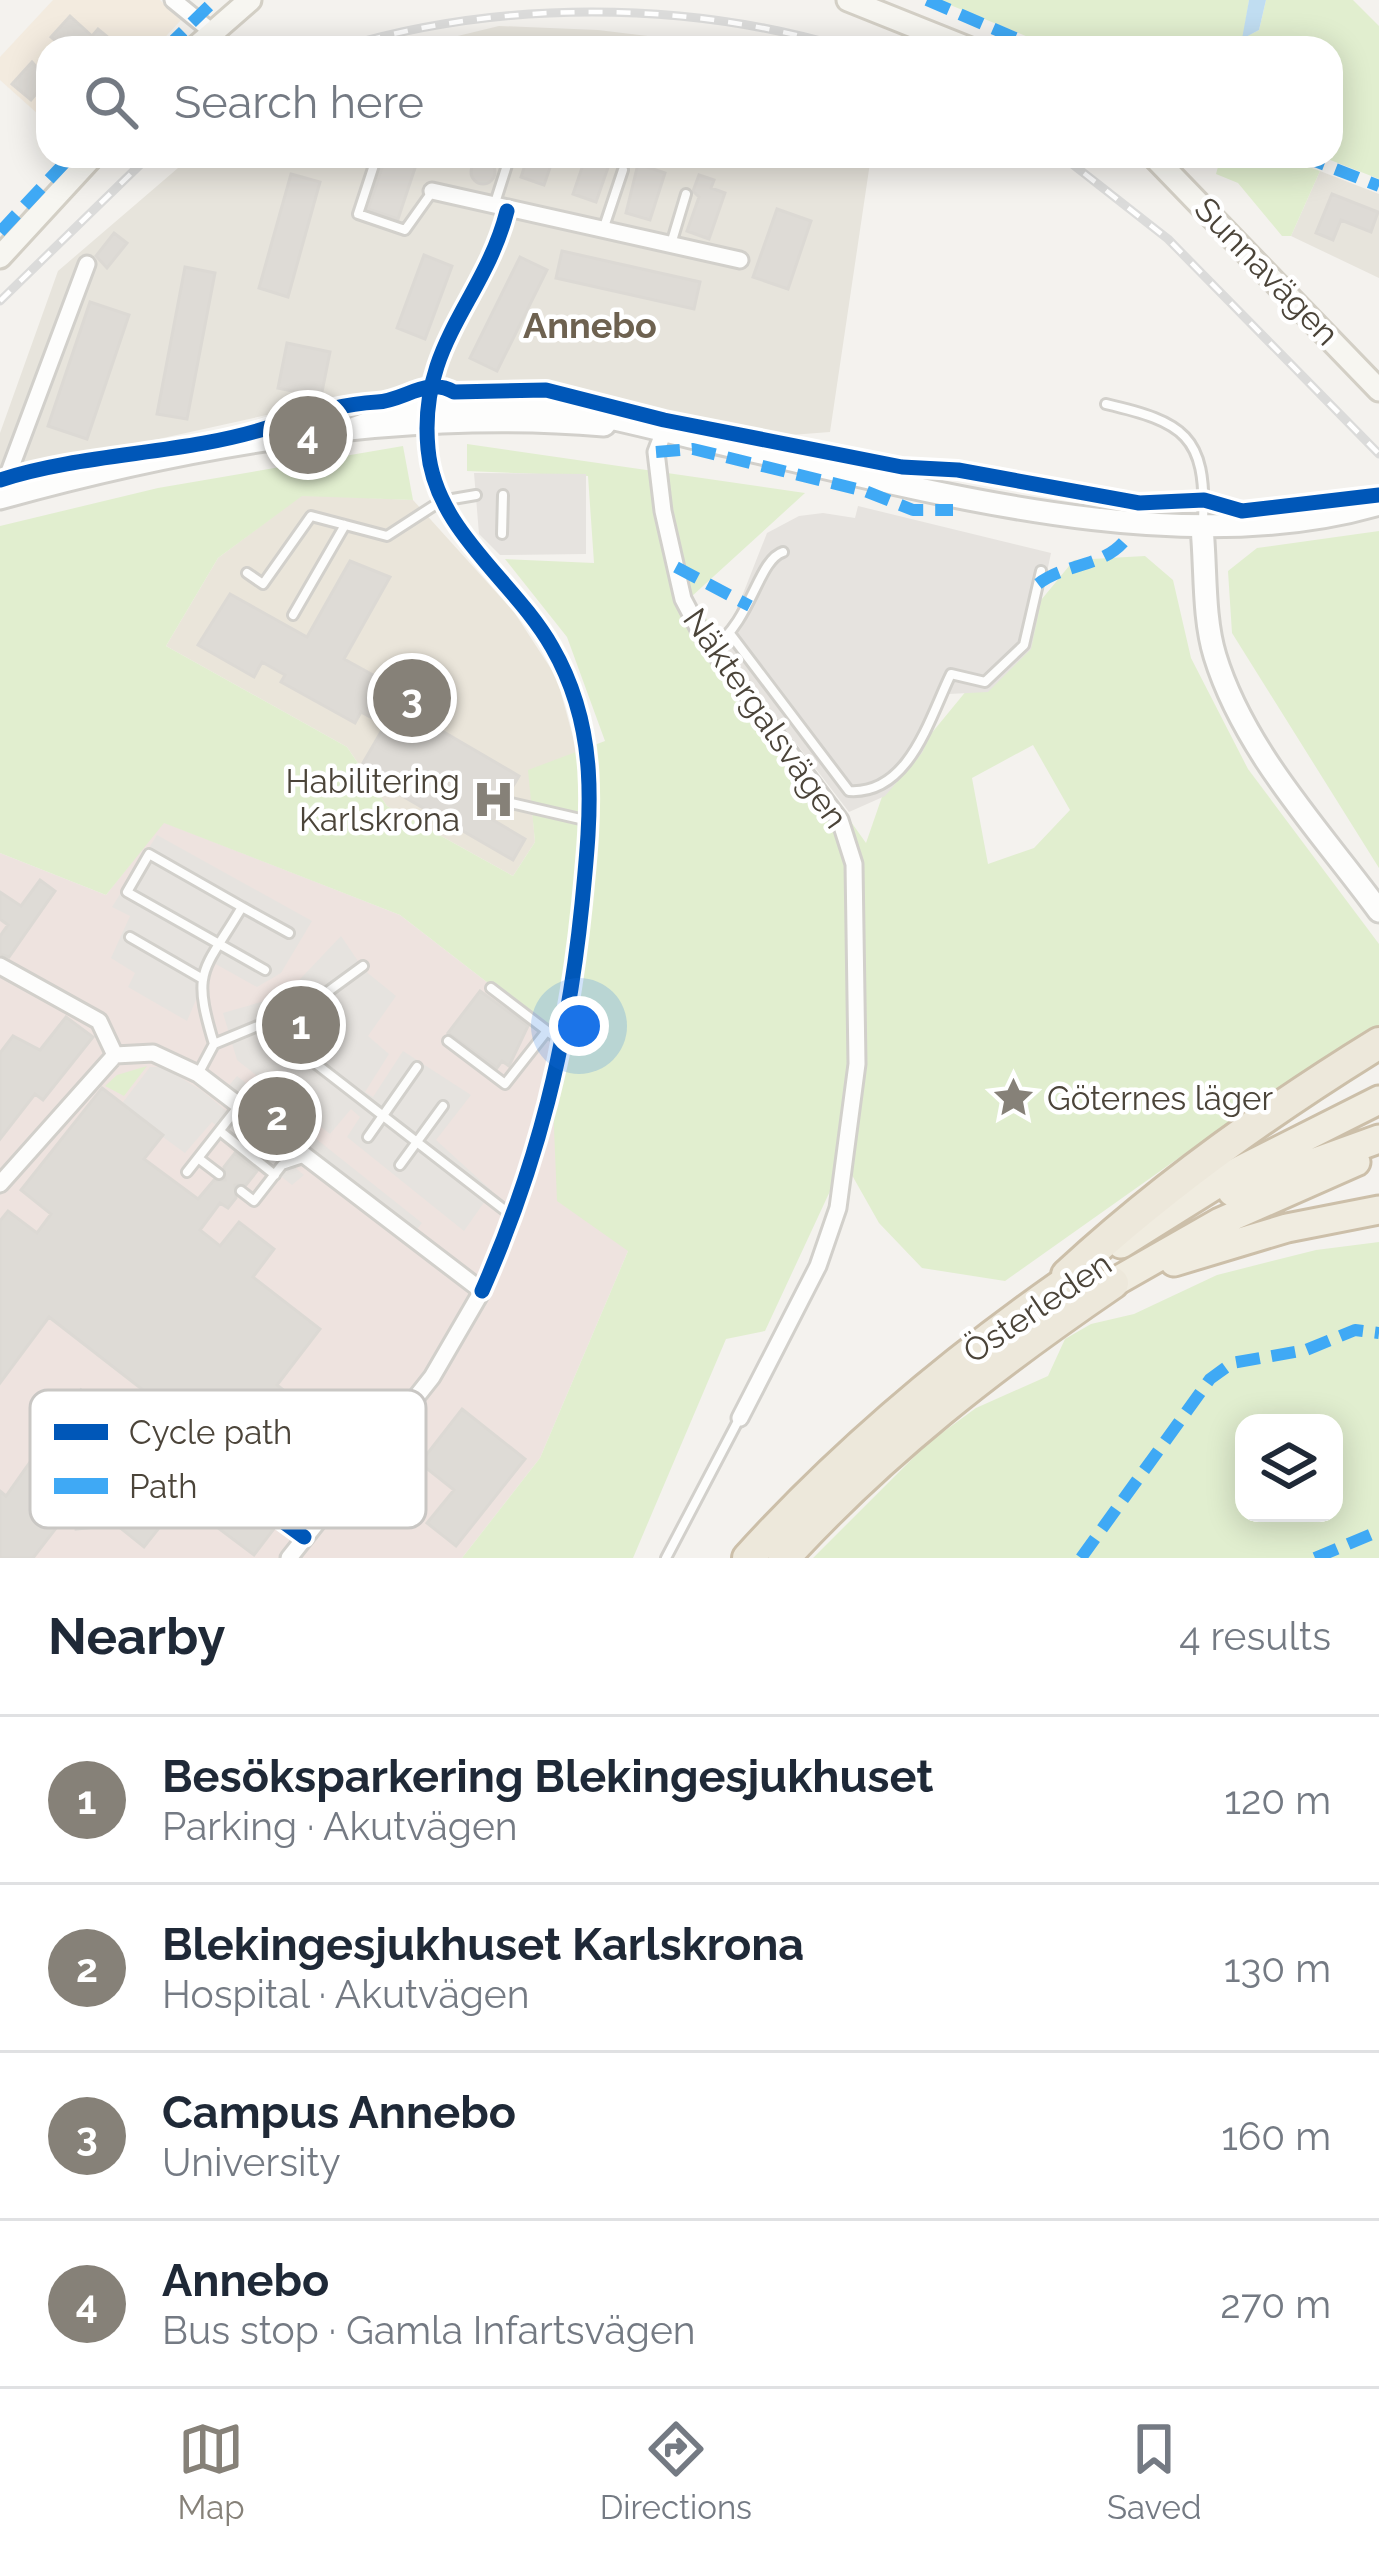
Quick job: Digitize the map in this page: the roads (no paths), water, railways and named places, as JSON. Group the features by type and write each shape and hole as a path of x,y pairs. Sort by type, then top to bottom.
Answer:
{"highway":[{"path":"1039,1301 1160,1192 1247,1127 1379,1043"},
{"path":"1099,1276 1188,1198 1379,1100"},
{"name":"Österleden","path":"784,1558 895,1445 1099,1276 1255,1182 1379,1139"},
{"name":"Österleden","path":"748,1558 878,1427 1039,1301 1379,1152"},
{"path":"1099,1276 1379,1210"}],"main road":[{"path":"206,36 250,0"},
{"path":"848,0 938,36"},
{"path":"0,257 82,168"},
{"name":"Sunnavägen","path":"1165,168 1379,390"}],"street":[{"path":"173,0 211,31"},
{"path":"432,191 740,260"},
{"path":"422,1390 482,1291 515,1217 542,1137 564,1043 591,822 590,752 567,676 526,608 442,501 430,471 428,415 434,363 500,209"},
{"path":"0,498 87,264"},
{"path":"0,498 106,472 500,400 560,404 664,431 1050,513 1202,528 1279,525 1379,504"},
{"name":"Näktergalsvägen","path":"664,431 656,452 662,511 683,598 712,648 828,803 848,837 854,864 857,1064 838,1208 818,1266 740,1418"},
{"path":"1202,528 1213,652 1230,697 1264,755 1379,911"},
{"path":"0,966 98,1022 115,1055"},
{"path":"0,1184 115,1055 153,1053 198,1074 482,1291"},
{"path":"289,1558 311,1528"}],"lane":[{"path":"373,168 358,214 405,230 432,191"},
{"path":"500,209 507,168"},
{"path":"603,231 623,170"},
{"path":"670,245 686,194"},
{"path":"1106,404 1161,417 1185,433 1200,457 1202,528"},
{"path":"247,573 263,584 311,516 387,536 442,501 476,495"},
{"path":"502,534 503,495"},
{"path":"292,615 345,525"},
{"path":"712,648 731,635 750,606 763,564 783,552"},
{"path":"828,803 849,791 869,792 888,783 916,749 951,674 986,682 1024,645 1041,571"},
{"path":"731,635 849,791"},
{"path":"511,803 591,822"},
{"path":"265,970 127,892 149,854 289,933"},
{"path":"214,1044 202,1013 201,978 242,907"},
{"path":"130,938 201,978"},
{"path":"198,1074 214,1044 310,1004 363,966"},
{"path":"491,988 564,1043"},
{"path":"266,1025 515,1217"},
{"path":"448,1041 505,1084 546,1032"},
{"path":"368,1137 417,1067"},
{"path":"188,1172 239,1106"},
{"path":"400,1165 443,1106"},
{"path":"220,1131 274,1174"},
{"path":"199,1158 219,1174"},
{"path":"241,1191 254,1201 282,1165 303,1158"},
{"path":"666,1558 740,1418"}],"water":[{"path":"1249,0 1266,0 1259,30 1243,36"}],"railway":[{"path":"386,36 463,21 592,12 721,21 799,36"},
{"path":"0,301 137,168"},
{"path":"1077,168 1168,239 1379,454"}],"place":[{"name":"Annebo","path":"308,435"},
{"name":"Campus Annebo","path":"412,698"},
{"name":"Habilitering Karlskrona","path":"494,800"},
{"name":"Besöksparkering Blekingesjukhuset","path":"301,1025"},
{"name":"Göternes läger","path":"1013,1098"},
{"name":"Blekingesjukhuset Karlskrona","path":"277,1116"}],"district":[{"name":"Annebo","path":"590,325"}]}
